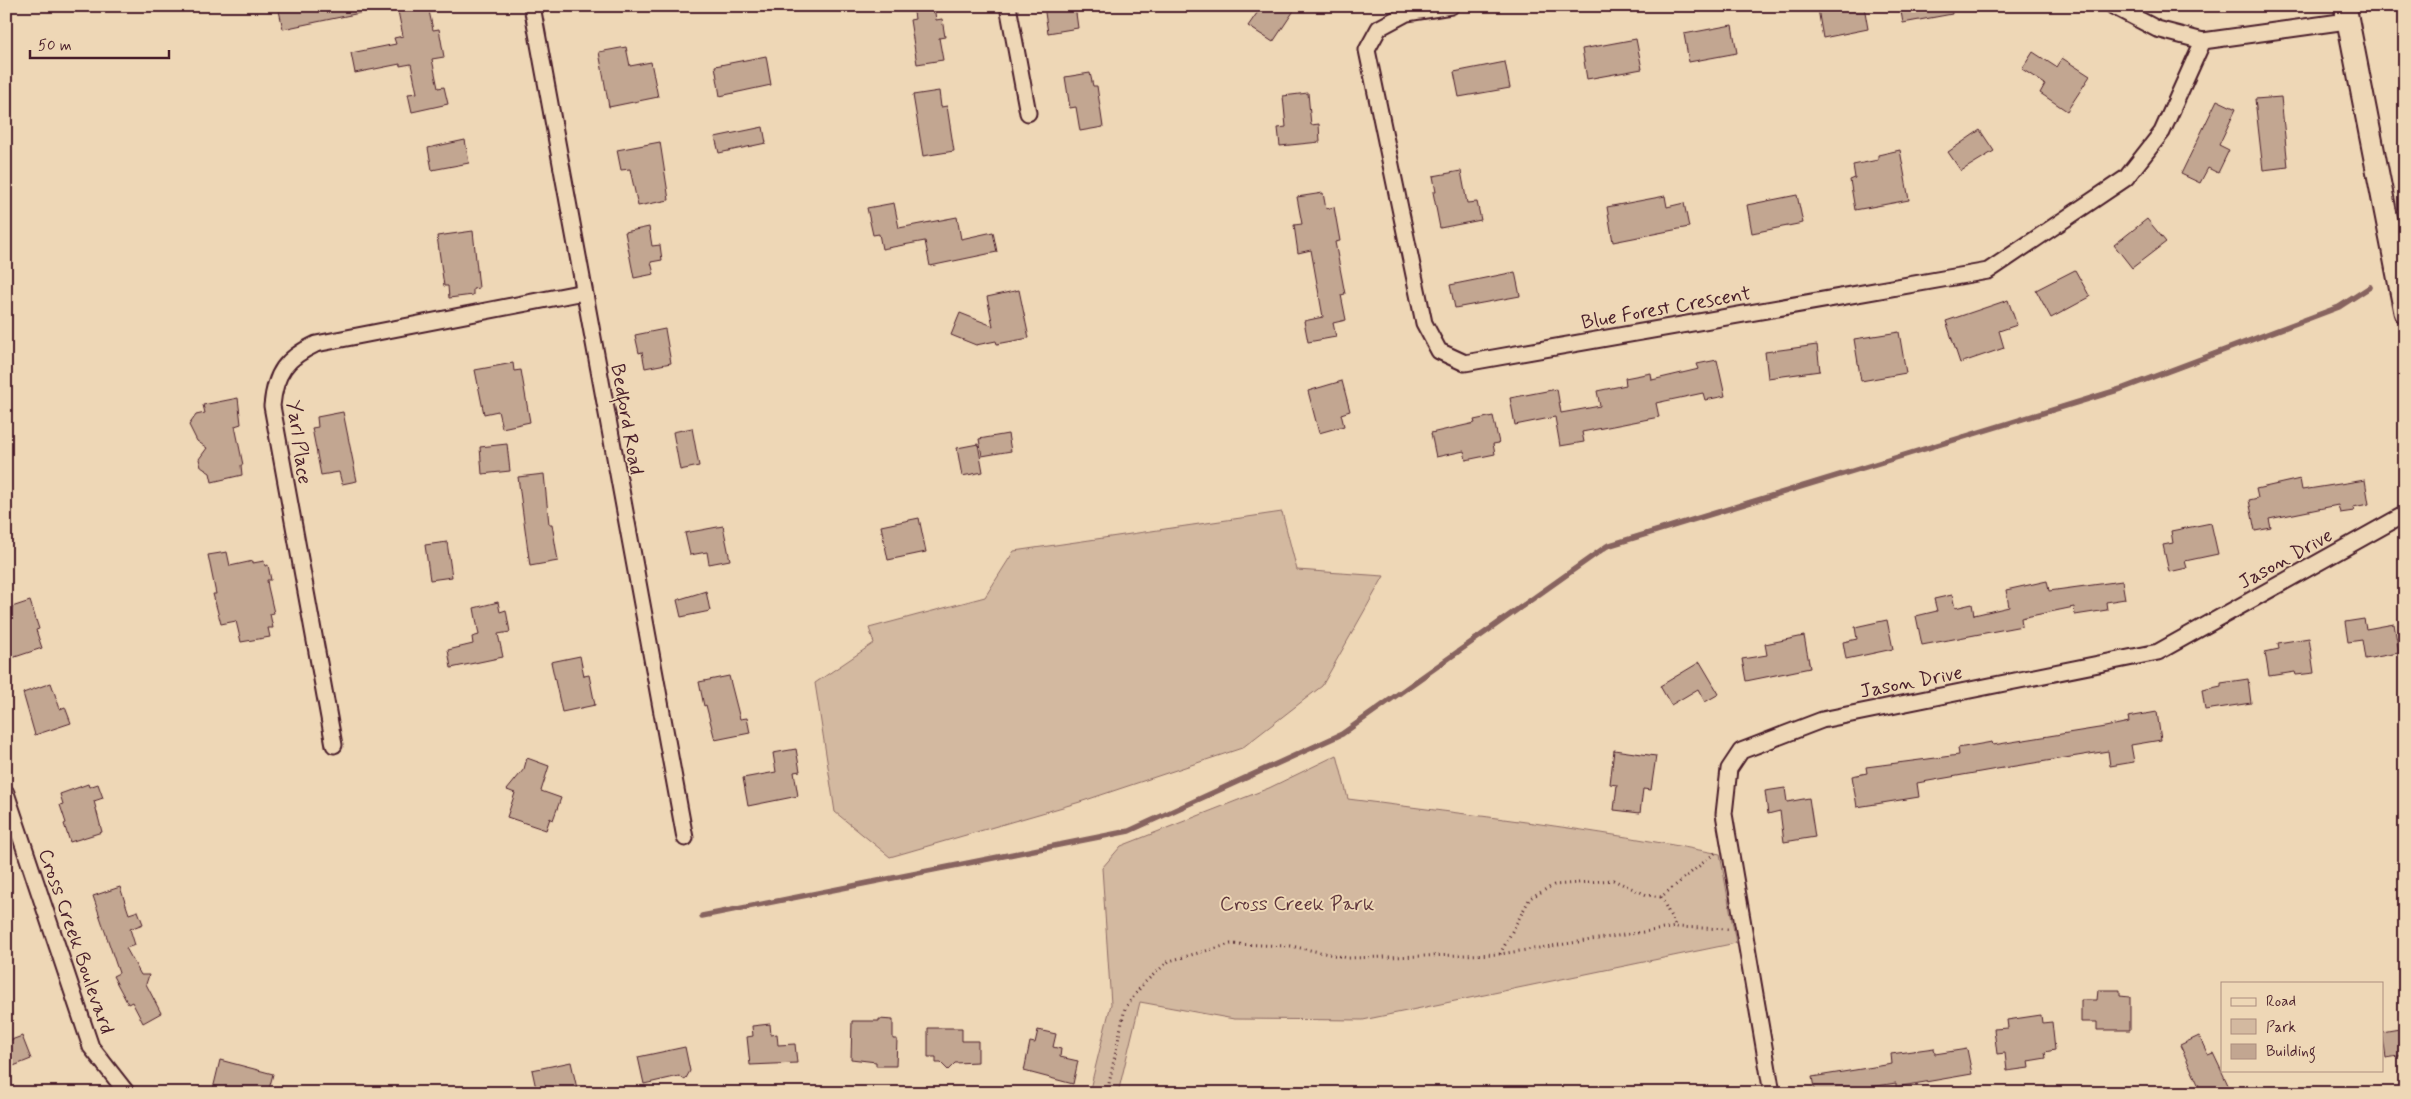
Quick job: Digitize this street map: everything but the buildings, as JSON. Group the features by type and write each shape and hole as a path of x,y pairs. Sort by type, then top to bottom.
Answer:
{"street":[{"name":"Bedford Road","path":"532,6 685,838"},
{"path":"1008,6 1028,113"},
{"name":"Blue Forest Crescent","path":"1451,6 1406,13 1379,28 1367,50 1424,324 1439,351 1465,362 1988,271 2126,178 2162,132 2203,41"},
{"path":"2113,6 2157,29 2203,41 2346,14 2405,312"},
{"name":"Yarl Place","path":"334,745 272,406 273,390 279,375 288,361 301,351 316,344 584,292"},
{"name":"Jason Drive","path":"1772,1093 1724,814 1729,769 1741,751 1822,720 2158,652 2405,514"},
{"name":"Cross Creek Boulevard","path":"6,793 91,1047 127,1093"}],"path":[{"path":"1500,954 1530,898 1554,884 1613,880 1647,895 1661,897 1729,841"},
{"path":"1661,897 1676,927"},
{"path":"1108,1093 1125,1008 1143,984 1170,961 1231,944 1291,946 1348,958 1500,954 1676,927 1744,929"}],"green space":[{"path":"1282,512 1297,570 1384,576 1322,686 1242,748 1080,802 890,857 835,812 815,683 874,643 869,628 985,597 1014,551"},
{"name":"Cross Creek Park","path":"1337,755 1348,799 1581,830 1720,854 1736,943 1363,1020 1234,1019 1140,1002 1118,1093 1089,1093 1111,1004 1102,868 1121,846 1269,788"}],"waterway":[{"path":"702,916 1129,831 1342,734 1607,546 2121,389 2339,307 2370,287"}]}
